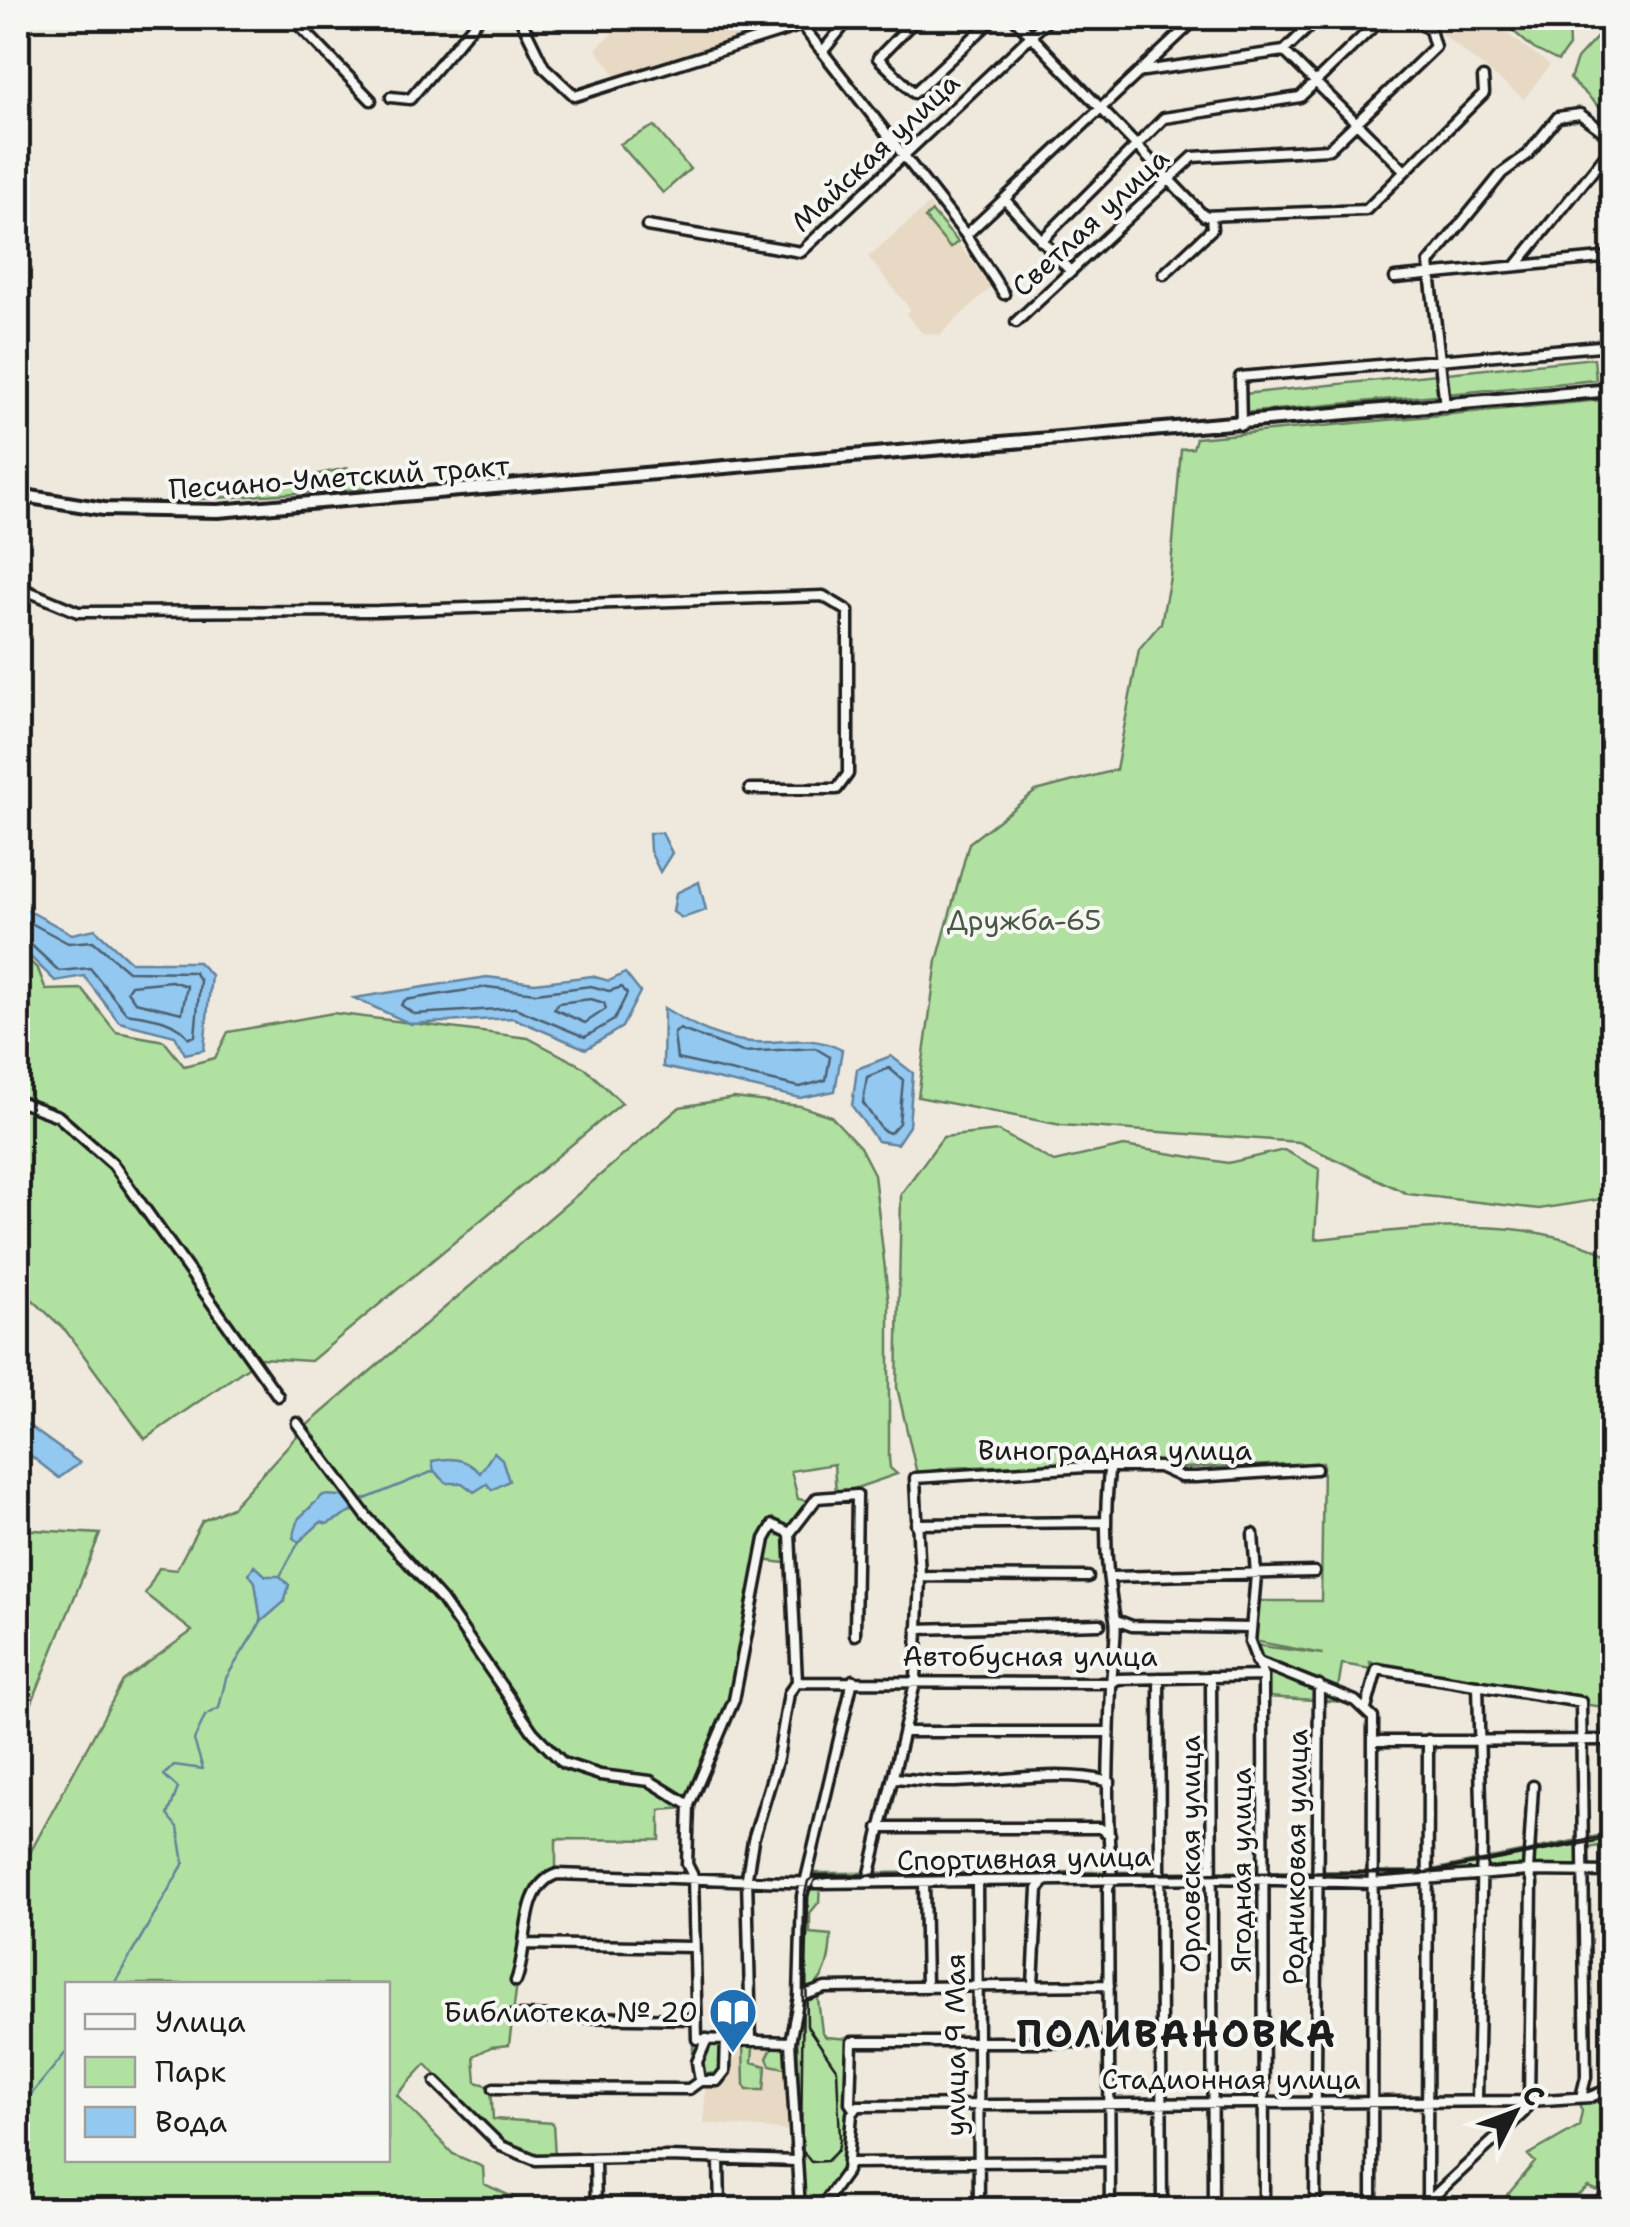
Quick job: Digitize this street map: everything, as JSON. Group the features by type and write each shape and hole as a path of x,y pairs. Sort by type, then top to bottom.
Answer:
{"main road":[{"name":"Песчано-Уметский тракт","path":"18,494 104,509 165,513 545,485 1612,390"}],"street":[{"path":"292,18 370,100"},
{"path":"391,97 410,98 479,18"},
{"path":"521,18 544,67 575,96 799,21 966,235 1004,294"},
{"path":"823,51 850,18"},
{"path":"917,18 878,58 914,93 994,18"},
{"path":"1014,18 1208,216 1212,228 1164,274"},
{"name":"Майская улица","path":"646,226 800,252 1050,18"},
{"path":"966,235 1006,202 1197,18"},
{"path":"1144,72 1284,51 1318,18"},
{"path":"1041,241 1164,118 1300,98 1382,18"},
{"name":"Светлая улица","path":"1016,322 1194,157 1329,149 1435,47 1430,30 1414,18"},
{"path":"1284,51 1404,170"},
{"path":"1208,216 1366,210 1484,93 1483,78"},
{"path":"1445,406 1430,262 1502,173 1527,155 1558,118 1580,114 1612,138"},
{"path":"1516,266 1612,147"},
{"path":"1006,202 1071,272"},
{"path":"1395,278 1612,257"},
{"path":"1241,425 1240,377 1612,345"},
{"path":"18,587 78,612 378,611 823,596 848,611 848,774 837,789 750,789"},
{"path":"18,1100 58,1116 112,1164 278,1396"},
{"path":"297,1422 367,1517 442,1600 533,1732 563,1763 600,1775 650,1781 689,1805"},
{"name":"Виноградная улица","path":"916,1524 916,1478 1086,1467 1159,1467 1196,1477 1316,1469"},
{"path":"1109,1470 1104,1522 1112,1577 1108,1598 1116,1620 1110,1732 1112,1878 1108,1889 1110,2210"},
{"path":"750,2040 747,1878 778,1758 789,1693 797,1682 790,1533 817,1498 857,1496 854,1635"},
{"path":"868,1882 916,1679 920,1576 916,1524 1104,1522"},
{"path":"700,2081 697,2062 702,2039 694,2019 694,1876 687,1864 689,1805 734,1700 765,1539 773,1525 790,1533"},
{"name":"Ягодная улица","path":"1253,1534 1256,1575 1250,1628 1262,1676 1264,2210"},
{"path":"1112,1577 1314,1572"},
{"path":"920,1576 1088,1577"},
{"path":"1116,1620 1132,1626 1250,1628"},
{"path":"917,1629 1100,1624"},
{"path":"1256,1661 1320,1685 1366,1708 1373,1718 1368,2101 1372,2210"},
{"path":"1366,1708 1377,1669 1582,1702 1586,2077 1582,2097"},
{"name":"Автобусная улица","path":"797,1682 916,1679 1111,1683 1262,1676"},
{"path":"1159,1678 1162,2210"},
{"name":"Орловская улица","path":"1211,1678 1215,1878 1213,2210"},
{"path":"800,2210 790,2042 799,1997 803,1880 853,1680"},
{"name":"Родниковая улица","path":"1315,2210 1320,1685"},
{"path":"1477,2099 1482,1875 1478,1685"},
{"path":"904,1732 1110,1732"},
{"path":"1426,2202 1428,1740"},
{"path":"1373,1741 1612,1740"},
{"path":"893,1778 951,1782 1012,1776 1110,1782"},
{"path":"1419,2210 1524,2112 1529,2101 1532,1883 1528,1871 1534,1786"},
{"path":"880,1828 1100,1828 1110,1835"},
{"name":"Спортивная улица","path":"516,1981 531,1905 551,1875 924,1883 1112,1878 1426,1882 1528,1871 1612,1872"},
{"path":"1033,1984 1038,1889 1049,1880"},
{"name":"улица 9 Мая","path":"977,1881 979,2210"},
{"path":"924,1883 926,1986"},
{"path":"526,1944 692,1947"},
{"path":"799,1997 825,1988 1109,1985"},
{"path":"511,2016 694,2019"},
{"path":"702,2039 790,2042"},
{"path":"494,2088 689,2088 700,2081 717,2081 725,2071 726,2039"},
{"path":"819,2210 849,2164 852,2042 1108,2042"},
{"path":"436,2082 501,2146 519,2156 796,2161"},
{"name":"Стадионная улица","path":"853,2112 870,2104 1529,2101 1602,2095 1612,2088"},
{"path":"595,2160 596,2210"},
{"path":"719,2160 720,2210"},
{"path":"849,2164 1108,2161"},
{"path":"1595,2210 1605,2196"}],"shaded area":[{"path":"628,18 748,18 755,33 616,76 596,49"},
{"path":"1421,18 1486,18 1550,65 1524,99"},
{"path":"929,204 991,287 940,335 922,333 906,314 910,309 868,257"},
{"path":"723,2041 784,2042 789,2048 791,2131 704,2123 705,2085 722,2085"}],"green space":[{"path":"1498,18 1564,18 1568,22 1569,46 1558,61 1534,49"},
{"path":"1602,32 1612,39 1612,119 1570,79 1577,59"},
{"path":"654,126 690,169 663,193 620,144"},
{"path":"932,212 958,242 950,248 925,218"},
{"path":"1594,358 1596,380 1243,413 1243,394"},
{"name":"Дружба-65","path":"1612,399 1612,1215 1601,1199 1539,1209 1408,1194 1299,1142 1061,1125 918,1097 937,961 969,843 1036,791 1116,770 1139,649 1161,623 1170,577 1181,449 1193,448 1196,438"},
{"path":"347,468 368,479 366,489 182,500 186,486 217,483 243,490"},
{"path":"18,951 38,969 46,990 82,989 116,1032 164,1041 184,1066 215,1058 228,1032 333,1013 528,1038 585,1068 622,1103 311,1361 261,1358 145,1439 66,1331 18,1286"},
{"path":"734,1098 800,1106 831,1116 860,1147 874,1174 889,1304 889,1458 890,1468 897,1474 836,1495 834,1464 791,1471 798,1499 809,1501 789,1530 769,1524 763,1550 776,1528 786,1533 792,1564 762,1560 732,1704 686,1808 660,1810 660,1840 556,1839 556,1871 545,1876 523,1936 509,2045 491,2047 474,2056 476,2082 491,2086 493,2119 553,2123 555,2158 534,2155 498,2138 426,2064 397,2095 453,2154 483,2167 484,2184 521,2201 555,2209 342,2205 326,2210 18,2210 18,1875 123,1681 192,1631 145,1594 159,1568 176,1570 202,1521 232,1507 305,1427 680,1107"},
{"path":"998,1131 1054,1162 1124,1146 1228,1163 1284,1150 1319,1169 1315,1239 1428,1228 1503,1228 1577,1242 1612,1257 1612,1708 1483,1691 1475,1682 1370,1662 1371,1669 1342,1664 1338,1688 1346,1702 1267,1697 1267,1680 1254,1645 1323,1654 1254,1641 1257,1601 1321,1601 1323,1463 1182,1468 1152,1460 948,1468 917,1474 897,1387 901,1194 943,1137"},
{"path":"18,1529 100,1534 18,1737"},
{"path":"1612,1833 1612,1843 1585,1849 1584,1871 1427,1880 956,1877 923,1881 809,1877 811,1873 1427,1871"},
{"path":"820,1884 819,1902 810,1913 810,1933 831,1935 830,1952 822,1976 803,1993 806,1887"},
{"path":"817,1991 822,2032 826,2037 849,2039 844,2169 814,2209 802,2210 797,2021 802,2000"},
{"path":"723,2041 723,2072 693,2076 693,2042"},
{"path":"743,2042 761,2044 753,2048 752,2062 766,2066 764,2090 747,2090 744,2085"},
{"path":"775,2042 787,2044 789,2069 770,2065 767,2058"},
{"path":"1612,2091 1612,2209 1598,2209 1608,2195 1588,2187 1561,2209 1495,2210 1535,2162 1528,2155 1579,2126 1582,2111 1578,2101"}],"water":[{"path":"649,833 662,833 672,853 660,872 650,851"},
{"path":"699,882 706,910 682,918 673,912 676,893"},
{"path":"18,905 72,934 95,929 131,962 198,962 211,975 204,1050 185,1054 175,1036 119,1022 84,976 55,981 18,945"},
{"path":"625,973 640,992 622,1027 586,1049 513,1018 411,1024 354,998 487,977 535,983 592,976 609,981"},
{"path":"664,1008 702,1029 732,1039 816,1041 842,1050 835,1091 800,1098 663,1067"},
{"path":"891,1056 913,1073 909,1126 897,1144 877,1141 852,1106 857,1069"},
{"path":"18,1418 80,1463 59,1478 18,1446"},
{"path":"494,1452 502,1459 509,1481 492,1490 487,1484 474,1492 462,1483 447,1483 434,1471 432,1461 452,1459 470,1464 480,1473"},
{"path":"323,1495 341,1496 353,1504 352,1512 327,1524 321,1522 299,1542 293,1538 299,1518"},
{"path":"254,1565 266,1576 280,1576 289,1585 284,1602 261,1622 255,1582 249,1574"}],"waterway":[{"path":"353,1504 434,1471"},
{"path":"280,1576 299,1542"},
{"path":"115,1982 184,1863 178,1827 168,1815 178,1788 164,1775 174,1765 203,1769 194,1740 205,1716 219,1708 226,1678 261,1622"},
{"path":"18,2110 65,2054"}],"tram line":[{"path":"1612,1835 1427,1872 817,1875 808,1881 804,1898 801,2149 811,2162 827,2161 838,2150 840,2139 837,2070 807,2026 805,1900 815,1880 838,1876 1427,1873 1612,1838"}],"railway":[{"path":"1600,18 1612,28"}],"place":[{"name":"Библиотека № 20","path":"733,2054"}],"district":[{"name":"ПОЛИВАНОВКА","path":"1177,2034"}]}
